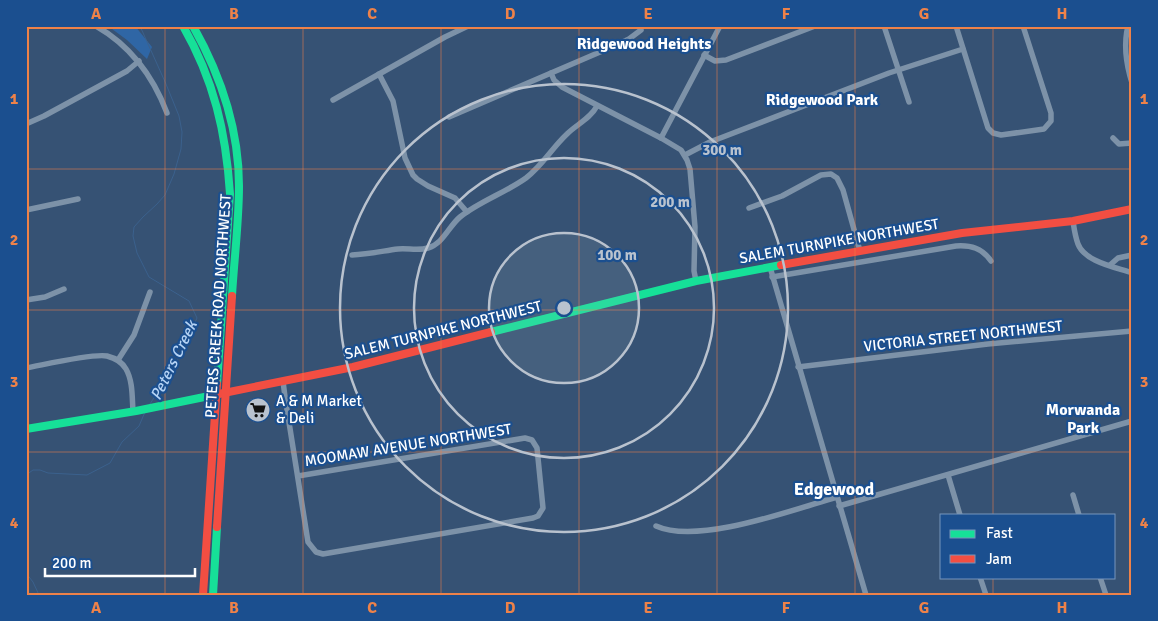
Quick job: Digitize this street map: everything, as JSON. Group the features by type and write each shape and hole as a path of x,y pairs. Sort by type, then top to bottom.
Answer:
{"main road":[{"name":"PETERS CREEK ROAD NORTHWEST","path":"183,26 197,52 212,89 223,129 229,167 229,216 203,595"},
{"name":"PETERS CREEK ROAD NORTHWEST","path":"193,26 210,57 224,95 238,164 239,206 212,595"},
{"name":"SALEM TURNPIKE NORTHWEST","path":"26,429 134,411 353,367 696,281 977,231 1073,220 1132,209"}],"street":[{"path":"96,26 122,44 139,61 156,88 167,113"},
{"path":"333,100 468,26"},
{"path":"661,138 720,26"},
{"path":"704,55 716,61 726,60 815,26"},
{"path":"884,26 909,102"},
{"path":"956,26 990,131 997,135 1047,127 1052,118 1023,26"},
{"path":"1128,26 1125,51 1132,83"},
{"path":"450,118 622,43 641,30"},
{"path":"685,155 728,135 898,70 963,49"},
{"path":"27,122 127,71 139,61"},
{"path":"551,73 556,83 661,138 677,147 685,155 690,169 692,189 695,227 694,271 696,281"},
{"path":"379,74 393,101 405,158 413,175 428,186 455,198 467,212"},
{"path":"352,255 428,248 438,243 455,222 467,212 504,192 534,171 558,142 590,116 597,106"},
{"path":"1113,138 1119,144 1132,143"},
{"path":"749,208 782,196 819,176 831,174 837,178 842,190 860,251"},
{"path":"26,210 78,199"},
{"path":"1073,220 1076,237 1081,249 1088,255 1132,273"},
{"path":"772,277 968,245 976,248 991,261"},
{"path":"1110,265 1118,258 1132,255"},
{"path":"770,267 866,595"},
{"path":"26,300 45,297 64,289"},
{"path":"118,360 134,335 150,292"},
{"name":"VICTORIA STREET NORTHWEST","path":"798,367 979,345 1132,332"},
{"path":"26,368 108,356 118,360 129,375 134,411"},
{"path":"283,381 298,476"},
{"path":"839,506 1132,421"},
{"name":"MOOMAW AVENUE NORTHWEST","path":"523,439 532,440 537,448 543,508 542,512 535,518 323,554 313,551 308,542 298,476 523,439"},
{"path":"948,475 960,514"},
{"path":"1073,495 1079,514"},
{"path":"656,526 673,531 713,531 837,497"},
{"path":"980,578 986,595"},
{"path":"1100,578 1106,595"}],"shaded area":[{"path":"108,26 135,26 152,47 147,59 127,40"}],"waterway":[{"name":"Peters Creek","path":"140,26 179,116 182,132 181,149 174,174 165,195 134,227 133,236 137,253 149,277 189,301 197,318 178,359 150,404"},
{"name":"Peters Creek","path":"26,475 33,470 48,473 87,475 110,463 122,442 139,426 145,412"},
{"name":"Peters Creek","path":"26,573 39,595"}],"traffic: fast":[{"path":"183,26 203,66 217,107 228,171 230,194 217,384"},
{"path":"193,26 212,63 232,123 236,144 239,200 232,296"},
{"path":"491,332 696,281 781,265"},
{"path":"26,429 136,411 214,395"},
{"path":"213,595 217,527"}],"traffic: jam":[{"path":"781,265 962,233 1073,221 1132,209"},
{"path":"217,527 232,296"},
{"path":"214,395 353,367 491,332"},
{"path":"203,595 217,384"}],"place":[{"name":"A & M Market & Deli","path":"258,410"}],"district":[{"name":"Ridgewood Heights","path":"644,43"},
{"name":"Ridgewood Park","path":"822,99"},
{"name":"Morwanda Park","path":"1083,418"},
{"name":"Edgewood","path":"834,489"}]}
